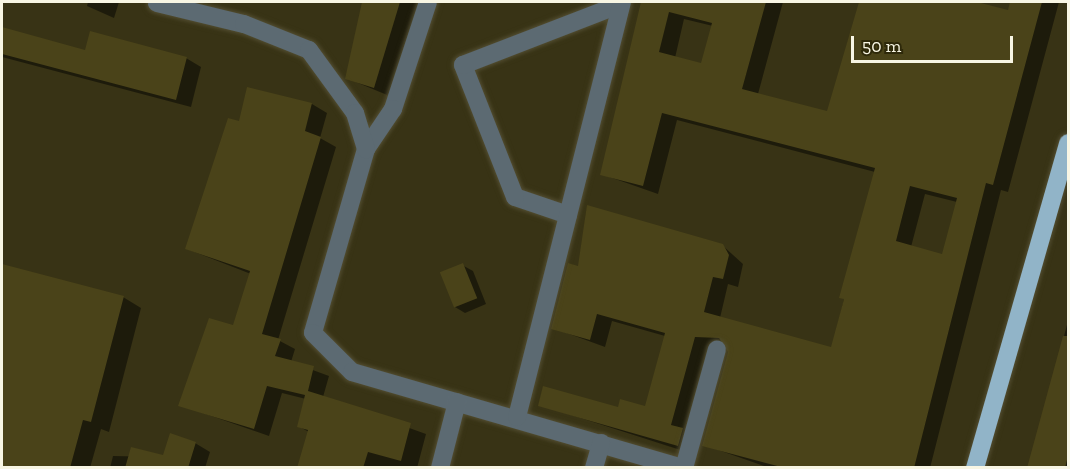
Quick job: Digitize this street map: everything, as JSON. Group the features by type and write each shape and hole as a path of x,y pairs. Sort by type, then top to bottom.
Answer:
{"highway":[{"path":"975,468 1068,143"}],"street":[{"path":"428,2 393,109 366,149 313,333 352,372 517,417 683,468 717,349"},
{"path":"157,3 244,24 309,50 355,113 366,149"},
{"path":"517,417 622,3"},
{"path":"568,215 515,197 463,65 622,3"},
{"path":"440,468 457,402"},
{"path":"594,468 601,443"}],"building":[{"path":"362,2 400,2 374,88 345,79"},
{"path":"641,2 766,2 742,89 827,111 859,2 977,2 1008,10 1010,2 1042,2 993,185 986,183 914,468 785,468 702,446 728,352 719,338 695,337 671,425 683,428 678,446 538,406 543,386 618,407 620,399 645,406 665,333 597,314 590,340 551,329 568,263 578,266 587,205 723,244 729,255 723,279 713,277 704,312 831,347 844,299 839,298 875,168 662,113 643,186 600,175","holes":["669,12 712,23 701,63 659,52","910,186 957,198 942,254 896,241"]},
{"path":"2,27 85,50 90,31 187,57 176,100 2,54"},
{"path":"247,87 312,103 305,131 321,137 262,334 281,339 275,356 314,366 308,391 411,423 401,461 368,452 363,468 297,468 308,430 297,427 305,395 267,386 254,429 178,406 209,318 233,325 250,271 185,249 228,118 239,121"},
{"path":"463,263 477,298 454,308 440,272"},
{"path":"2,264 124,296 91,422 83,420 70,468 2,468"},
{"path":"1063,336 1068,336 1068,456 1065,468 1027,468"},
{"path":"170,433 196,442 188,468 125,468 131,447 163,455"}]}
